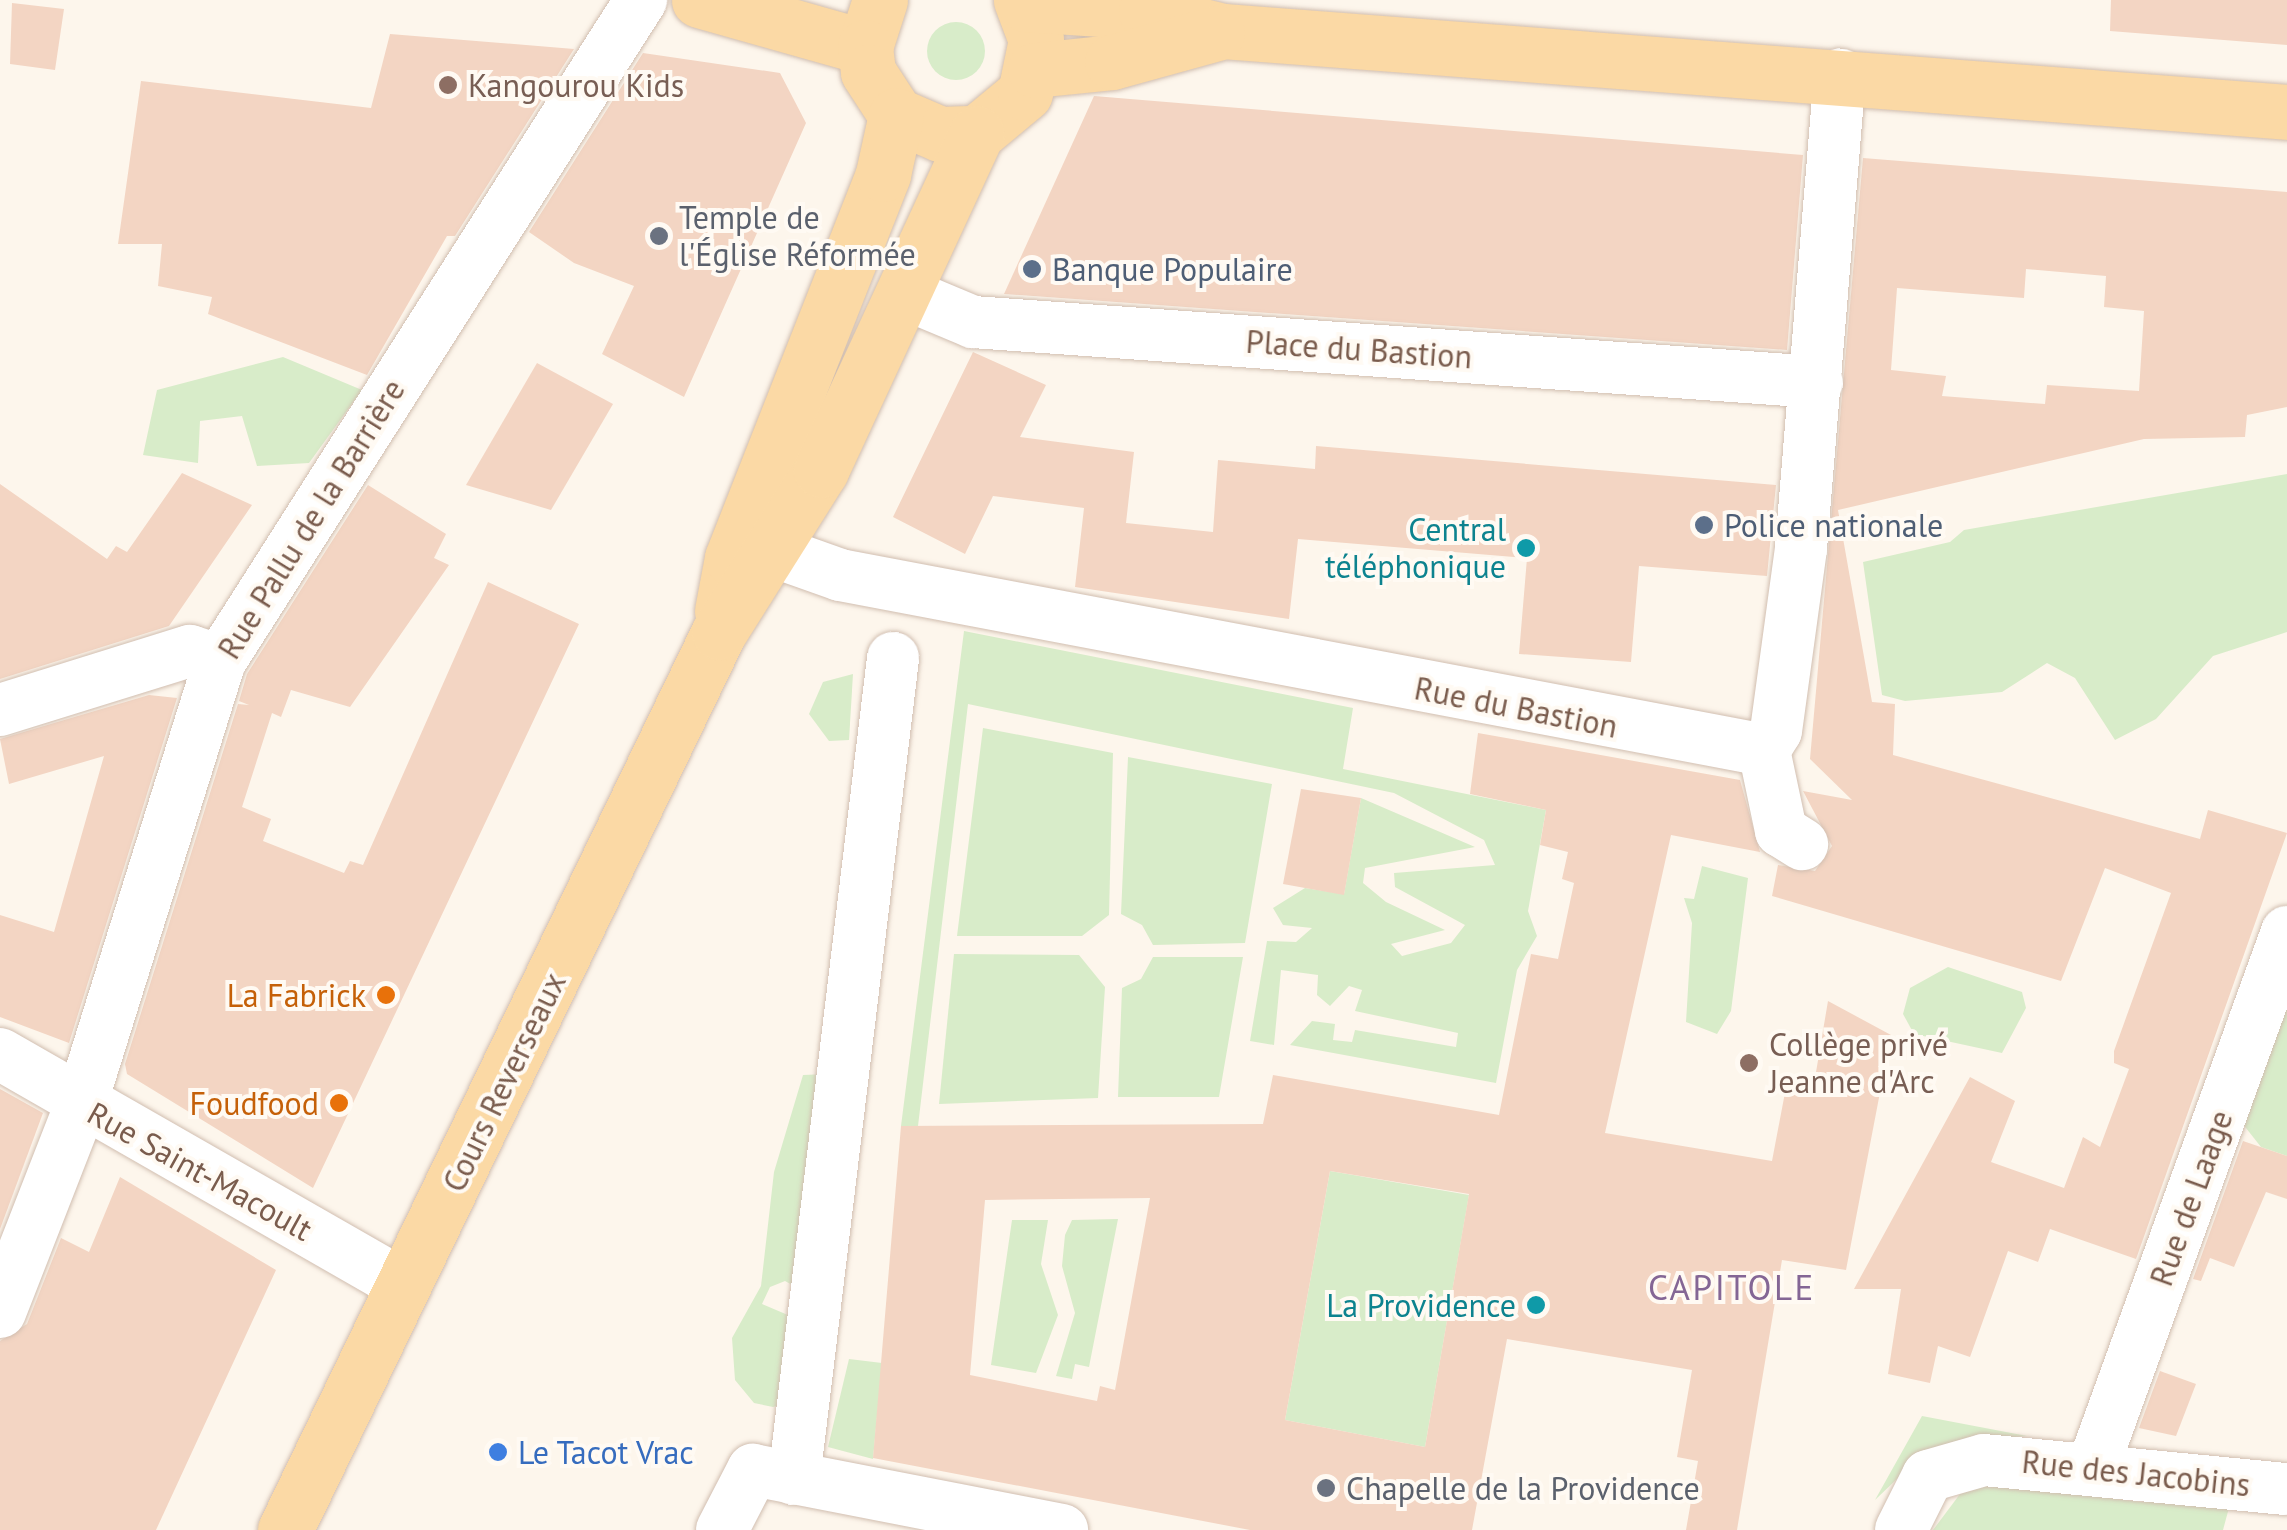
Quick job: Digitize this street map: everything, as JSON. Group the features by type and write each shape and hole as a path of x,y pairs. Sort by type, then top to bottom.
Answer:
{"main road":[{"path":"699,0 873,23 878,96 896,115 940,134 977,134 1009,112 1035,70 1023,2 2287,112"},
{"path":"1035,70 1112,62 1207,16"},
{"name":"Cours Reverseaux","path":"719,632 732,558 883,174 896,115"},
{"name":"Cours Reverseaux","path":"285,1530 719,632 776,552 906,294 977,134"}],"street":[{"name":"Rue Pallu de la Barrière","path":"0,1312 81,1104 220,660 641,0"},
{"path":"1802,844 1781,831 1764,750 1776,731 1817,382 1840,76"},
{"name":"Place du Bastion","path":"906,294 973,322 1817,382"},
{"path":"776,552 762,537 803,441 793,395"},
{"name":"Rue du Bastion","path":"776,552 840,574 1764,750"},
{"path":"0,710 190,651 220,660"},
{"path":"722,1530 774,1475 893,658"},
{"name":"Rue de Laage","path":"2094,1464 2287,932"},
{"name":"Rue Saint-Macoult","path":"0,1054 81,1104 402,1284"},
{"name":"Rue des Jacobins","path":"1900,1530 1928,1476 1950,1466 2094,1464 2287,1489"},
{"path":"774,1475 1062,1530"}],"green space":[{"path":"956,22 977,30 985,51 977,72 956,80 935,72 927,51 935,30"},
{"path":"283,357 362,390 309,463 257,466 242,416 200,421 198,463 143,455 157,390"},
{"path":"2287,474 2287,632 2213,656 2156,719 2115,740 2075,678 2047,663 2002,692 1905,701 1882,695 1863,562 1950,542 1964,530"},
{"path":"964,631 1353,708 1343,769 1546,810 1528,911 1537,936 1517,970 1496,1083 1290,1045 1312,1021 1335,1024 1333,1040 1352,1042 1355,1030 1456,1047 1458,1033 1355,1011 1362,990 1349,986 1330,1006 1317,995 1318,975 1281,970 1274,1045 1250,1041 1267,941 1296,942 1312,928 1283,925 1273,908 1305,888 1344,894 1361,798 1475,847 1365,868 1363,883 1386,902 1445,930 1391,944 1402,956 1451,943 1465,925 1395,887 1394,873 1495,865 1484,840 1394,793 968,704 918,1126 901,1126"},
{"path":"853,674 849,740 829,741 809,714 823,682"},
{"path":"983,728 1113,753 1109,915 1082,936 957,936"},
{"path":"1128,757 1272,784 1245,943 1153,945 1142,925 1121,914"},
{"path":"1702,866 1748,878 1731,1011 1717,1034 1686,1022 1692,923 1684,898 1694,899"},
{"path":"954,954 1079,955 1105,987 1098,1098 939,1104"},
{"path":"1153,957 1243,957 1219,1097 1118,1097 1122,988 1141,979"},
{"path":"1948,967 2022,992 2026,1008 2002,1053 1914,1034 1903,1014 1910,988"},
{"path":"2287,999 2287,1156 2261,1147 2242,1123"},
{"path":"828,1074 805,1292 785,1281 770,1287 762,1304 802,1321 793,1401 773,1407 754,1403 735,1380 732,1338 761,1286 774,1172 803,1075"},
{"path":"1330,1171 1469,1195 1425,1447 1285,1420"},
{"path":"1118,1219 1089,1367 1075,1364 1072,1379 1056,1376 1075,1313 1062,1266 1065,1235 1072,1220"},
{"path":"1012,1220 1048,1220 1041,1264 1058,1315 1036,1373 991,1365"},
{"path":"849,1359 882,1363 873,1459 828,1447"},
{"path":"1922,1416 2027,1436 1952,1442 1923,1454 1875,1500"},
{"path":"1993,1484 2141,1502 2233,1493 2223,1530 1933,1530 1963,1490"}],"building":[{"path":"2111,0 2287,0 2287,45 2110,31"},
{"path":"12,3 64,9 55,70 10,64"},
{"path":"390,34 574,49 455,236 447,236 367,375 208,314 212,297 158,286 162,244 118,244 141,81 371,108"},
{"path":"643,53 780,73 806,123 684,397 602,354 634,286 574,263 529,232"},
{"path":"1094,96 1803,155 1787,350 1004,294"},
{"path":"1863,158 2287,192 2287,407 2247,415 2245,437 2144,439 1838,510 1872,702 1895,704 1893,755 2200,839 2208,810 2287,833 2136,1259 2050,1229 2038,1262 2008,1251 1970,1357 1938,1346 1930,1383 1888,1374 1901,1289 1854,1289 1970,1077 2015,1101 1991,1162 2064,1188 2083,1137 2100,1147 2129,1069 2114,1063 2114,1051 2171,893 2105,868 2061,981 1772,896 1778,865 1815,871 1832,846 1803,791 1852,800 1810,759","holes":["2026,269 2106,276 2104,307 2144,311 2139,391 2047,385 2045,404 1942,396 1946,376 1891,370 1897,288 2024,298"]},
{"path":"973,352 1046,385 1020,437 1134,452 1126,523 1213,532 1218,460 1315,469 1316,446 1776,485 1767,576 1639,566 1631,662 1519,654 1527,558 1298,539 1289,619 1075,587 1084,508 993,496 965,554 893,517"},
{"path":"537,363 613,404 551,510 466,485"},
{"path":"182,473 252,505 169,626 0,679 0,484 107,559 116,546 127,552"},
{"path":"368,485 446,534 434,558 449,565 350,707 291,690 281,717 272,713 242,807 271,819 263,841 344,873 350,861 363,865 488,582 579,624 313,1188 127,1074 125,1064 238,704 249,705 239,701 247,674"},
{"path":"149,695 177,698 69,1043 0,1017 0,915 54,932 104,756 9,784 0,739"},
{"path":"1478,733 1740,780 1760,852 1671,835 1605,1133 1772,1161 1787,1082 1814,1084 1828,1001 1891,1035 1846,1270 1782,1260 1737,1530 1686,1530 1698,1461 1677,1457 1692,1370 1507,1339 1472,1530 1250,1530 873,1458 901,1126 1263,1124 1273,1075 1499,1115 1531,954 1558,959 1574,883 1562,879 1568,852 1540,845 1546,810 1470,794","holes":["1330,1171 1469,1194 1425,1447 1285,1420","1150,1198 1115,1390 1100,1386 1097,1401 970,1375 985,1200"]},
{"path":"1301,789 1361,798 1344,895 1283,884"},
{"path":"0,1089 43,1113 0,1229"},
{"path":"2243,1141 2287,1156 2287,1199 2266,1192 2234,1267 2210,1258 2201,1281 2193,1279"},
{"path":"120,1177 276,1270 156,1530 0,1530 0,1341 27,1324 61,1238 89,1252"},
{"path":"2160,1371 2196,1384 2176,1436 2139,1428"}],"place":[{"name":"Kangourou Kids","path":"448,85"},
{"name":"Temple de l'Église Réformée","path":"659,236"},
{"name":"Banque Populaire","path":"1032,269"},
{"name":"Police nationale","path":"1704,525"},
{"name":"Central téléphonique","path":"1526,548"},
{"name":"La Fabrick","path":"386,995"},
{"name":"Collège privé Jeanne d'Arc","path":"1749,1063"},
{"name":"Foudfood","path":"339,1103"},
{"name":"La Providence","path":"1536,1305"},
{"name":"Le Tacot Vrac","path":"498,1452"},
{"name":"Chapelle de la Providence","path":"1326,1488"}],"district":[{"name":"CAPITOLE","path":"1732,1287"}]}
